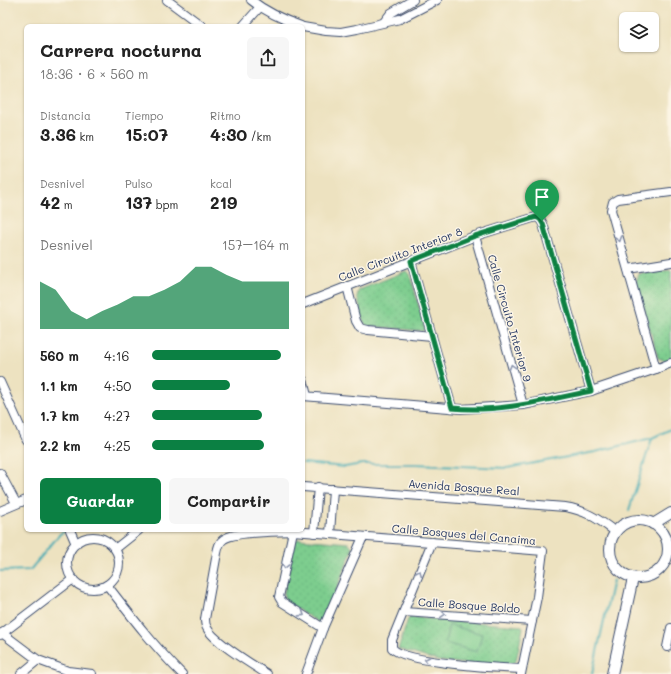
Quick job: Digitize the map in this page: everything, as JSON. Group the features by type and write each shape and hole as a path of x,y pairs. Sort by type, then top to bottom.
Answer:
{"main road":[{"path":"653,524 671,513"},
{"path":"638,520 653,524 667,532 666,558 663,565 650,576 633,578 626,575 619,570 612,559 610,547 612,538 616,531 630,522 638,520"},
{"path":"612,674 633,578"}],"street":[{"path":"167,0 199,24"},
{"path":"252,0 260,7 296,24"},
{"path":"384,22 397,8 413,0"},
{"path":"305,27 326,31 341,32 357,29 400,18 437,0"},
{"path":"244,24 260,7"},
{"path":"656,369 611,210 613,202 618,199 671,192"},
{"name":"Calle Circuito Interior 8","path":"305,303 475,236 536,217 542,221 591,391"},
{"name":"Calle Circuito Interior 9","path":"475,236 523,405"},
{"path":"411,261 452,408"},
{"path":"628,268 671,262"},
{"path":"347,286 356,321 360,328 432,336"},
{"path":"305,396 470,409 523,405 591,391 671,363"},
{"path":"0,382 17,422 24,434"},
{"path":"17,422 24,419"},
{"path":"0,473 16,503"},
{"name":"Avenida Bosque Real","path":"305,487 575,508 590,514 616,531"},
{"path":"314,533 318,487"},
{"path":"330,534 333,488"},
{"path":"0,511 24,501"},
{"path":"71,532 76,544"},
{"path":"115,549 136,532"},
{"name":"Calle Bosques del Canaima","path":"267,674 234,652 213,635 206,627 205,619 217,553 223,539 229,537 277,532"},
{"path":"293,532 280,597 282,602 323,628"},
{"name":"Calle Bosques del Canaima","path":"304,532 543,551 537,597 521,672"},
{"path":"92,537 101,538 109,542 115,549 118,556 118,572 107,585 95,589 83,587 73,579 69,572 68,557 76,544 84,539 92,537"},
{"path":"306,674 323,628 362,537"},
{"name":"Calle Bosque Boldo","path":"432,542 392,640 392,648 399,653 433,661 521,672"},
{"path":"73,579 1,634 38,660 68,671 92,674"},
{"path":"107,585 138,626 182,674"},
{"name":"Calle Bosque Boldo","path":"404,612 532,621"},
{"path":"667,647 671,628"},
{"path":"21,674 38,660"}],"green space":[{"path":"671,270 671,358 666,361 658,358 636,281 639,274"},
{"path":"406,271 410,274 425,329 423,331 367,326 364,323 357,296 359,290"},
{"path":"298,539 349,543 353,548 324,622 319,623 288,603 284,598 295,541"},
{"path":"411,617 521,626 523,628 516,661 512,664 468,664 438,661 398,649 408,619"},
{"path":"449,625 482,634 477,652 445,643"}],"waterway":[{"path":"305,463 345,467 362,464 416,464 507,468 595,452 652,438 671,429"},
{"path":"629,510 652,438"},
{"path":"0,571 30,570 63,532"},
{"path":"592,674 613,580"}],"route":[{"path":"536,217 542,221 591,391 523,405 470,409 452,408 411,261 475,236 532,218 536,217"}]}
